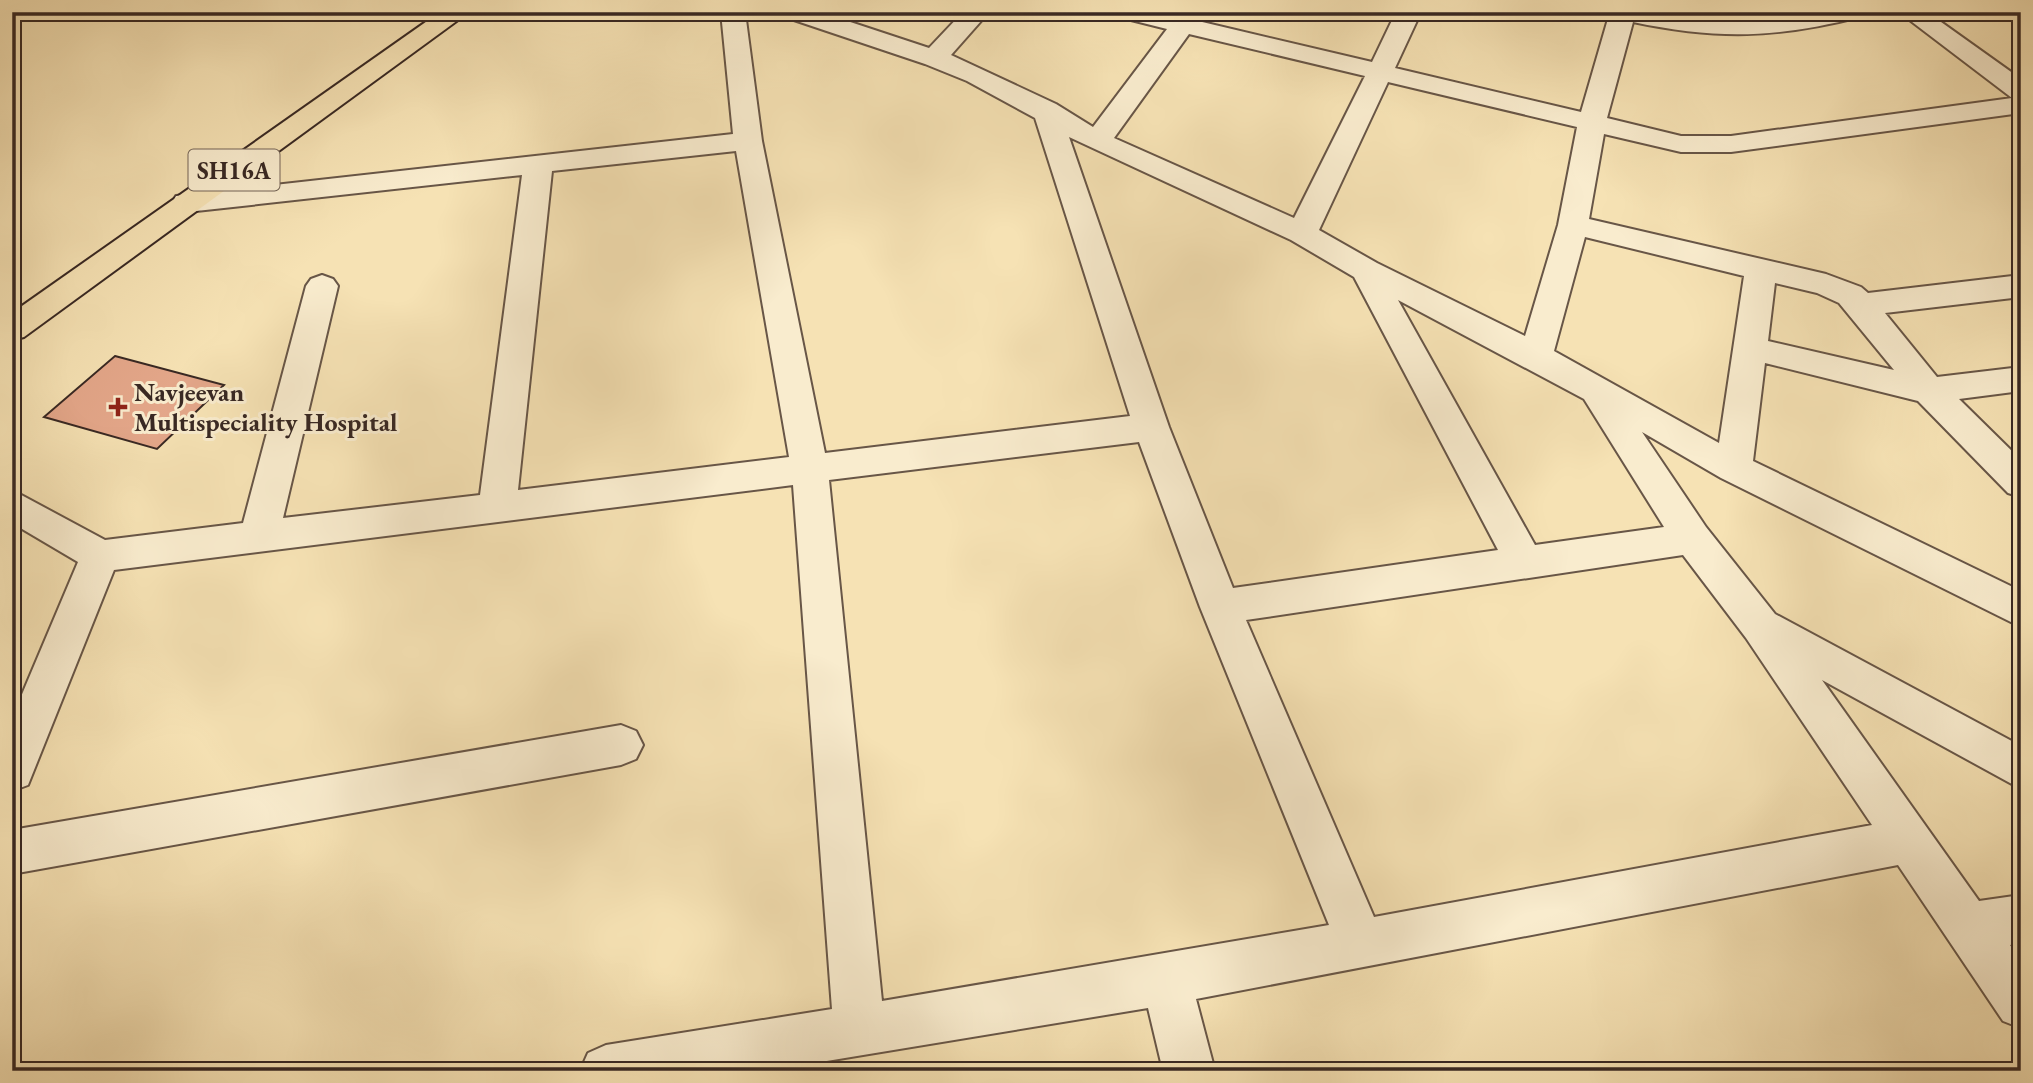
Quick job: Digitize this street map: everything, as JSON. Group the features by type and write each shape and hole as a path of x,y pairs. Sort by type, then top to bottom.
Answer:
{"main road":[{"name":"SH16A","path":"12,329 457,12"}],"street":[{"path":"733,12 748,141 810,470 859,1029"},
{"path":"794,12 934,58 1046,110 1097,141 1302,233 1366,270 1536,356 1734,468 2021,610"},
{"path":"934,58 977,12"},
{"path":"1128,12 1187,18 1379,70 1681,144 1705,145 2021,105"},
{"path":"1302,233 1409,12"},
{"path":"1536,356 1573,225 1592,121 1623,12 1700,27 1734,29 1777,26 1852,12"},
{"path":"1911,12 2021,92"},
{"path":"1097,141 1187,18"},
{"path":"1046,110 1151,427 1220,607 1361,944"},
{"path":"187,203 748,141"},
{"path":"497,507 538,166"},
{"path":"1573,225 1826,285 1850,295 1861,305 1929,391 2021,483"},
{"path":"1734,468 1761,269"},
{"path":"1366,270 1524,562"},
{"path":"259,537 322,286"},
{"path":"1861,305 2021,286"},
{"path":"1750,348 1929,391 2021,379"},
{"path":"1598,393 1692,538 1760,626 2021,1003"},
{"path":"12,505 100,556 1151,427"},
{"path":"1220,607 1692,538"},
{"path":"12,771 100,556"},
{"path":"1760,626 2021,769"},
{"path":"12,852 621,745"},
{"path":"606,1071 1167,980 1907,841"},
{"path":"1968,927 2021,919"},
{"path":"1167,980 1189,1071"}],"building":[{"path":"115,356 224,385 157,449 44,417"}],"place":[{"name":"Navjeevan Multispeciality Hospital","path":"118,407"}]}
